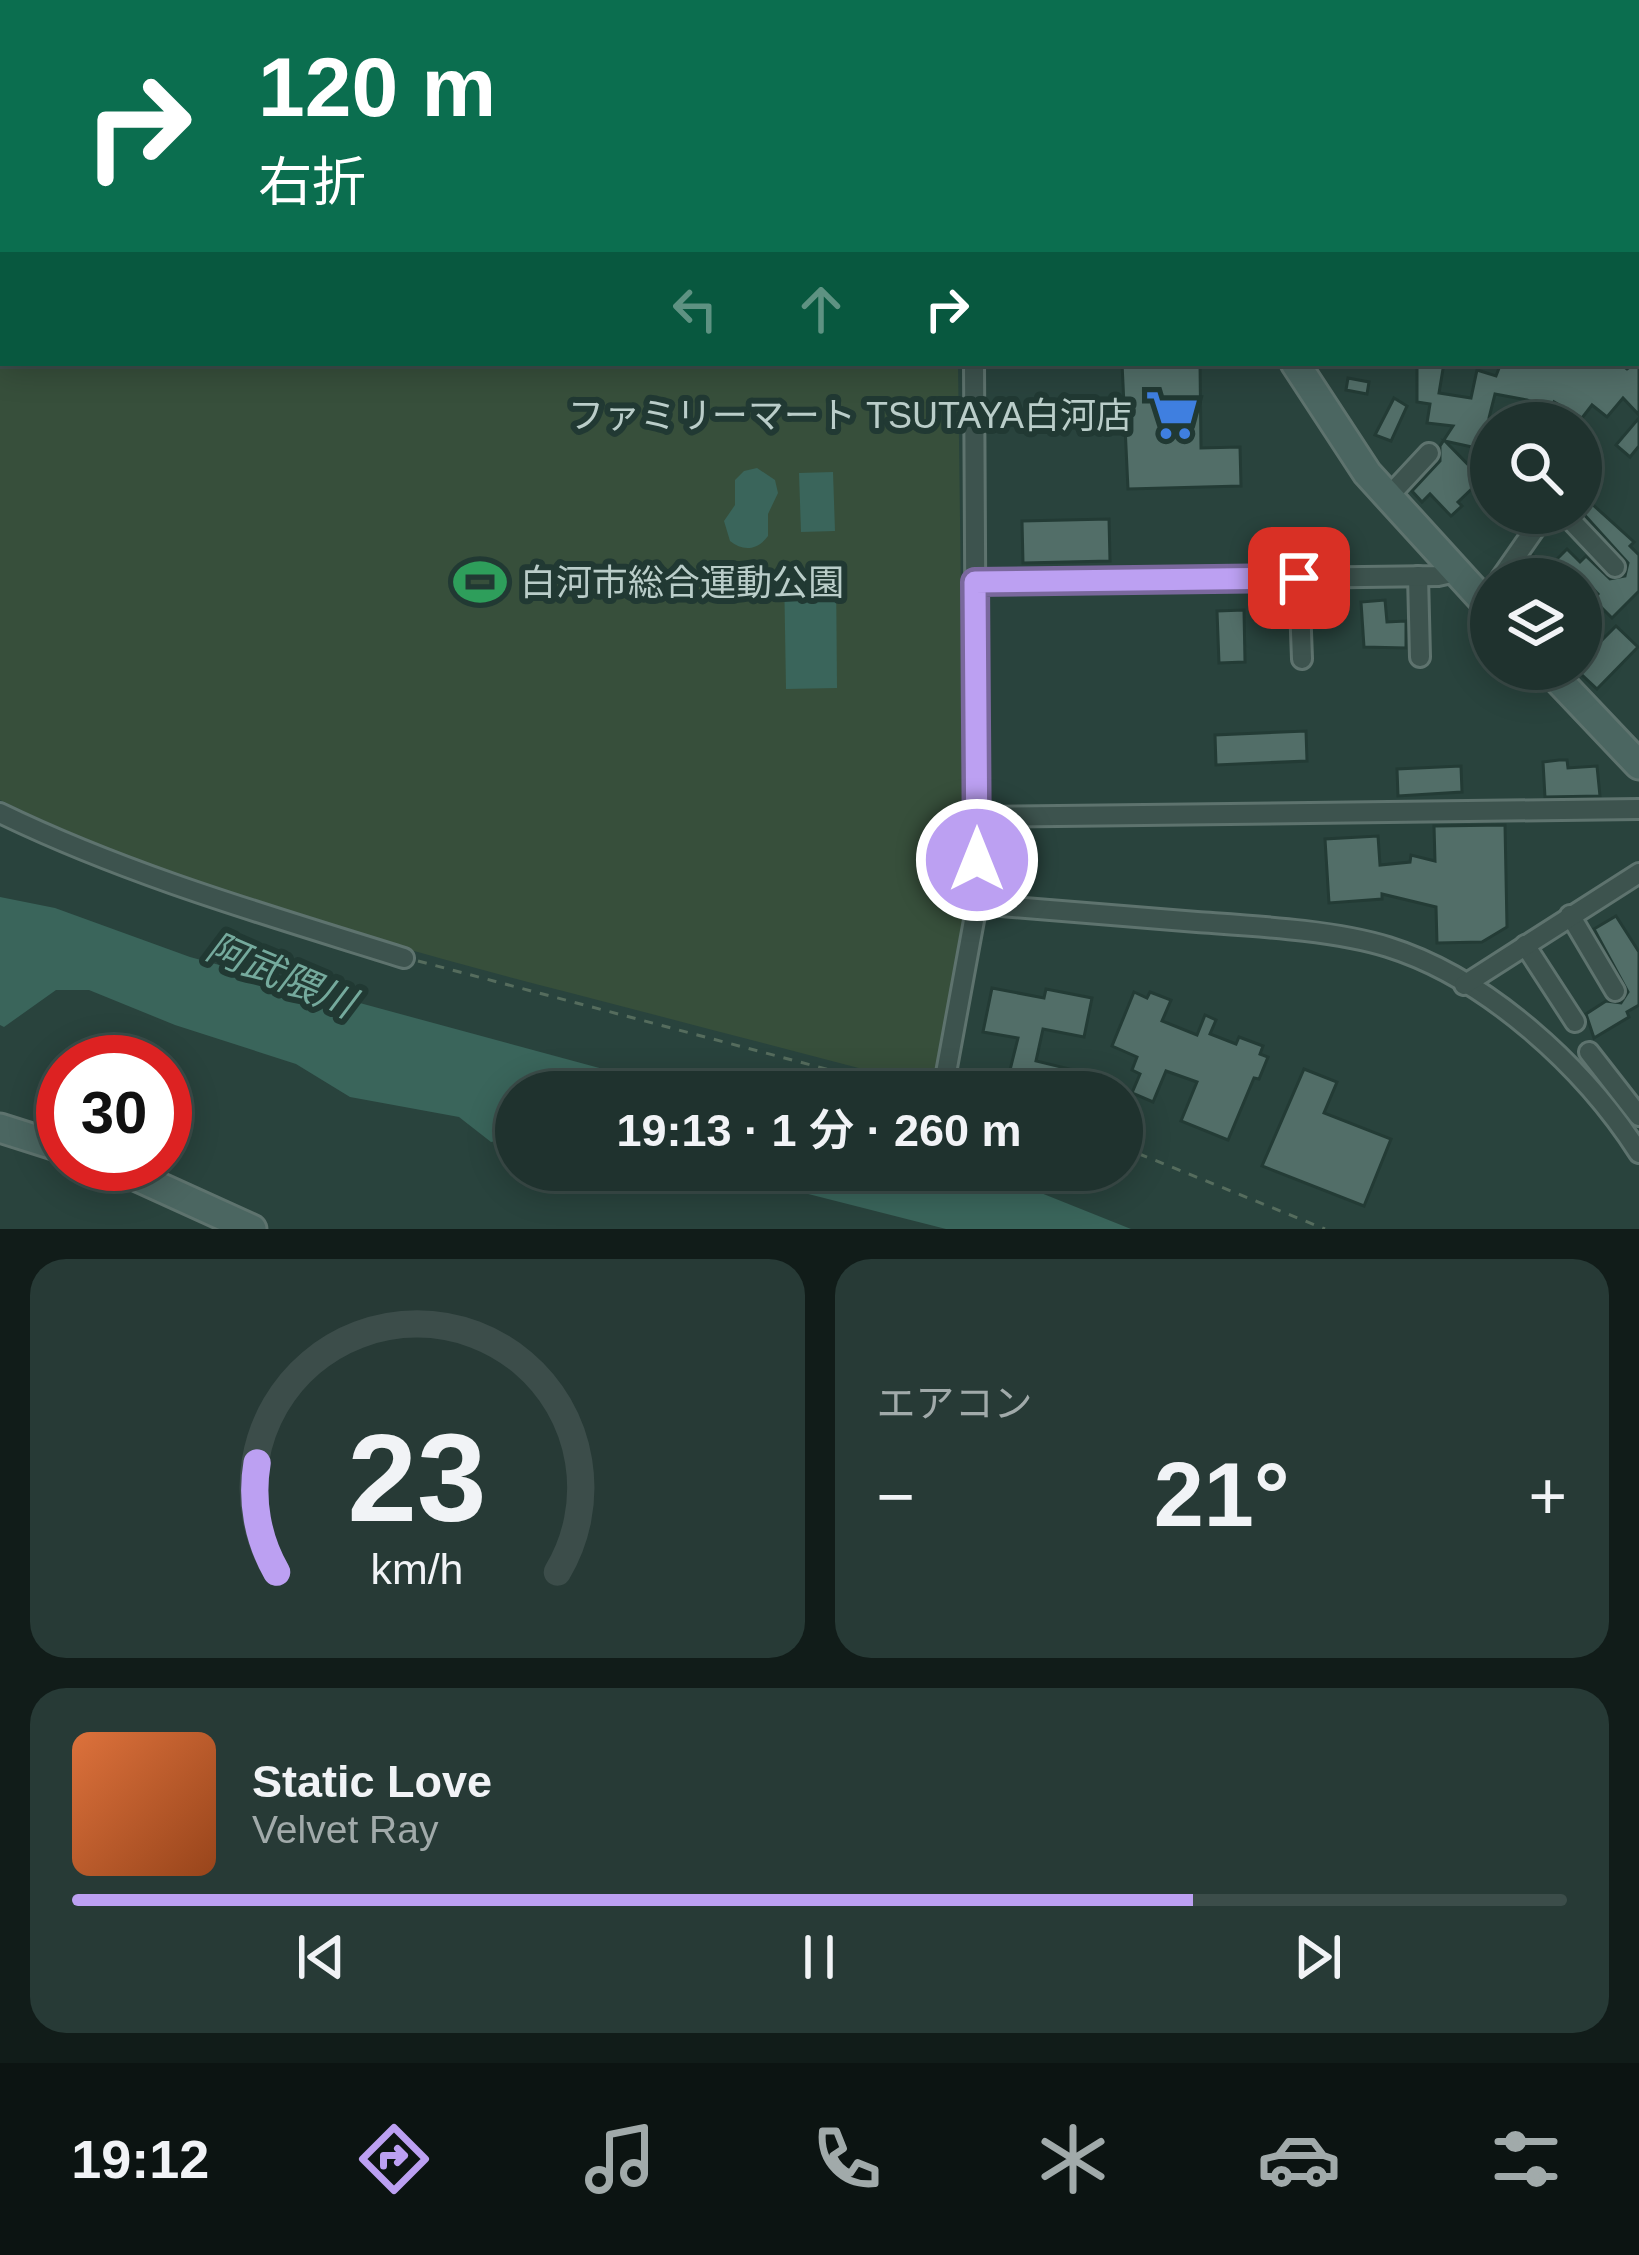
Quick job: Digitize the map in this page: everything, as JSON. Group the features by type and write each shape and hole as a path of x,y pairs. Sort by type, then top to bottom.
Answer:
{"street":[{"path":"946,1071 977,904 974,366"},
{"path":"1297,366 1366,473 1456,572 1470,581"},
{"path":"1388,497 1429,453"},
{"path":"1584,534 1615,567"},
{"path":"975,582 1456,572"},
{"path":"1418,576 1420,657"},
{"path":"1299,578 1302,659"},
{"path":"1568,690 1639,765"},
{"path":"978,817 1639,809"},
{"path":"0,813 139,874 404,958"},
{"path":"1464,985 1639,873"},
{"path":"977,904 1269,927 1388,947 1508,1011 1633,1130 1639,1154"},
{"path":"1570,915 1615,992"},
{"path":"1525,945 1575,1022"},
{"path":"1589,1052 1617,1072 1639,1116"},
{"path":"0,1128 36,1139"},
{"path":"168,1191 252,1229"}],"path":[{"path":"404,958 833,1071"},
{"path":"1143,1155 1325,1229"}],"shaded area":[{"name":"白河市総合運動公園","path":"0,366 958,366 965,907 939,1071 871,1071 494,973 278,910 68,831 0,800"},
{"path":"757,468 775,480 778,493 768,514 768,536 755,547 745,548 730,541 724,521 735,505 735,480"},
{"path":"833,472 835,531 801,532 799,473"},
{"path":"836,568 837,688 786,689 784,569"},
{"path":"0,897 55,908 190,957 611,1071 495,1071 495,1141 491,1142 459,1117 350,1097 296,1064 175,1025 89,990 56,990 4,1027 0,1025"},
{"path":"797,1191 1036,1191 1131,1229 946,1229"}],"building":[{"path":"1122,366 1200,366 1201,448 1240,447 1241,486 1128,489"},
{"path":"1417,366 1444,366 1439,393 1471,398 1477,370 1496,376 1500,366 1639,366 1639,415 1623,398 1607,417 1602,402 1532,402 1495,394 1493,402 1470,402 1470,447 1445,441 1470,467 1470,490 1458,502 1462,506 1451,516 1430,494 1422,502 1412,491 1440,461 1440,446 1453,426 1427,423 1430,404 1417,402"},
{"path":"1348,378 1369,382 1367,394 1346,390"},
{"path":"1394,398 1407,406 1391,441 1375,435"},
{"path":"1639,418 1639,446 1630,457 1616,445"},
{"path":"1602,513 1634,542 1630,546 1639,555 1639,591 1612,618 1602,608 1602,571 1610,579 1625,576 1628,563 1602,534"},
{"path":"1109,519 1110,561 1023,563 1022,521"},
{"path":"1385,600 1387,622 1406,621 1406,648 1364,647 1361,602"},
{"path":"1244,610 1245,662 1219,663 1217,611"},
{"path":"1616,626 1638,647 1602,684 1602,640"},
{"path":"1306,731 1307,761 1216,765 1215,735"},
{"path":"1567,760 1568,768 1597,766 1600,796 1545,797 1543,762"},
{"path":"1461,766 1462,792 1398,796 1397,769"},
{"path":"1505,825 1507,927 1482,942 1437,943 1436,907 1382,894 1382,899 1329,903 1325,839 1378,836 1380,865 1410,862 1411,855 1435,861 1434,826"},
{"path":"1616,916 1639,952 1639,1005 1627,1012 1629,1017 1594,1038 1586,1014 1606,1001 1621,1003 1628,992 1594,929"},
{"path":"992,988 1044,998 1046,989 1092,998 1084,1037 1043,1029 1036,1061 1078,1071 1010,1071 1018,1038 983,1032"},
{"path":"1134,992 1147,998 1150,992 1171,1000 1162,1021 1197,1035 1205,1015 1216,1020 1210,1034 1236,1044 1239,1037 1263,1046 1260,1054 1268,1057 1228,1140 1181,1121 1197,1082 1166,1071 1153,1102 1143,1098 1143,1071 1132,1070 1137,1057 1112,1046"},
{"path":"1304,1069 1337,1082 1324,1113 1391,1139 1364,1206 1262,1166"}],"place":[{"name":"ファミリーマート TSUTAYA白河店","path":"1172,415"},
{"name":"白河市総合運動公園","path":"480,582"}],"route":[{"path":"977,860 975,582 1299,578"}],"water label":[{"name":"阿武隈川","path":"281,975"}]}
